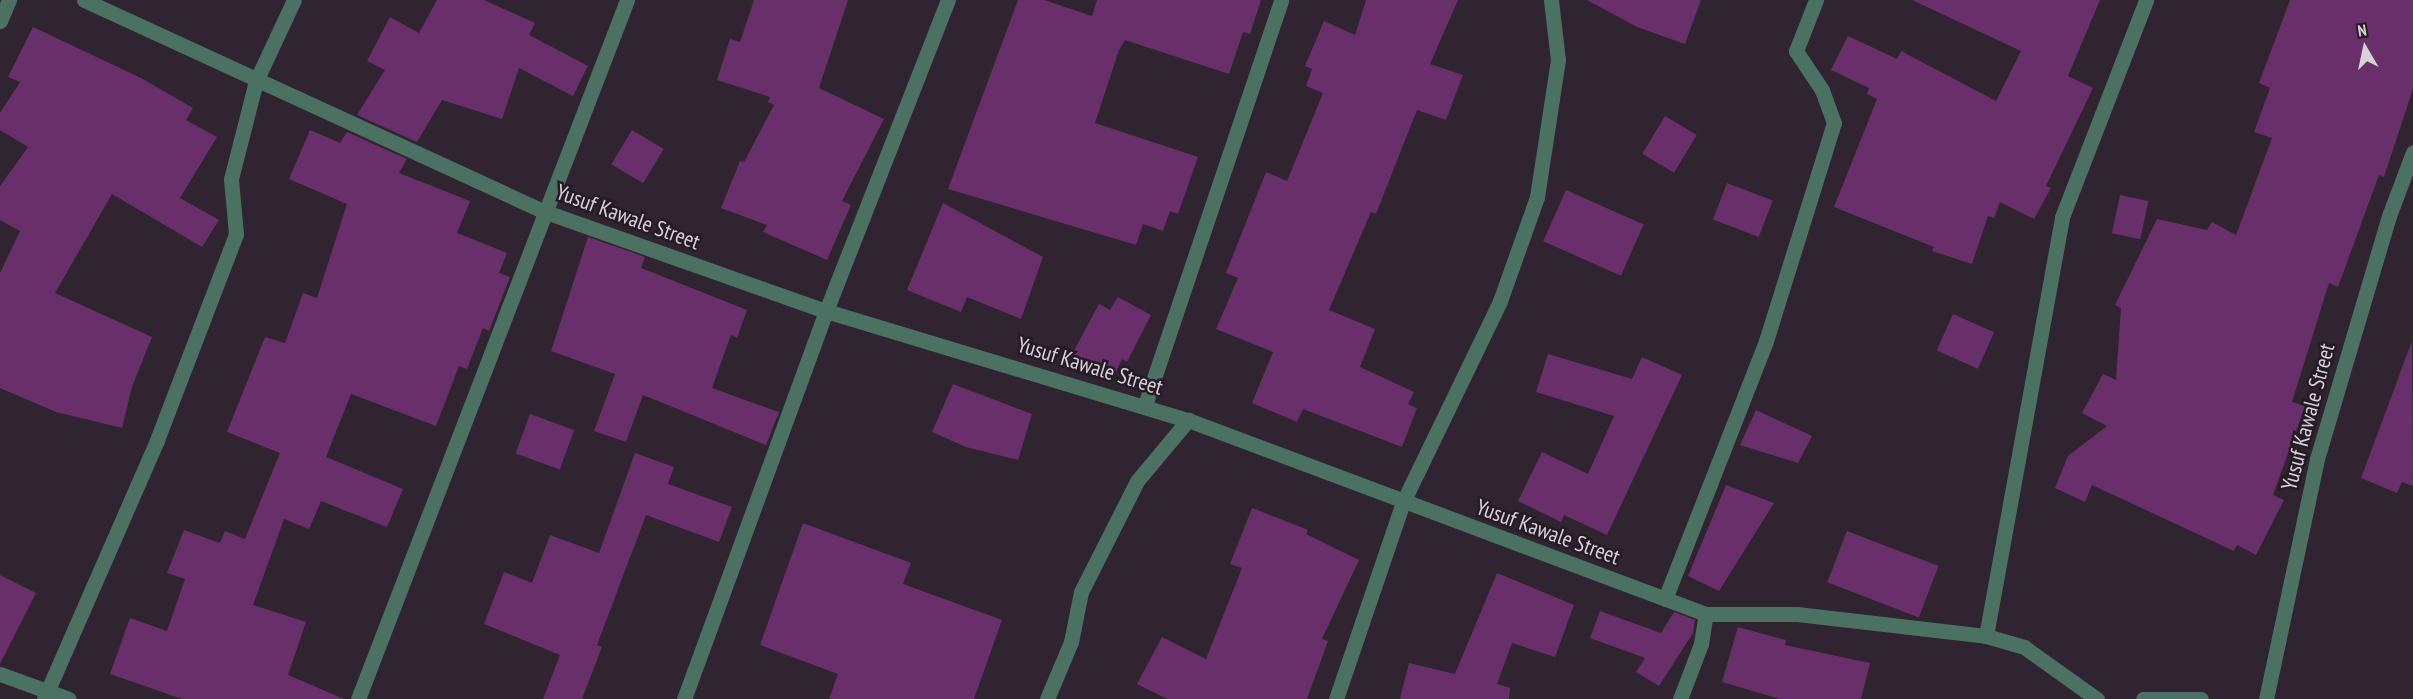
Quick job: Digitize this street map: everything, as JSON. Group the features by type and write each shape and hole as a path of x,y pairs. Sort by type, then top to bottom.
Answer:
{"street":[{"path":"0,21 9,0"},
{"name":"Yusuf Kawale Street","path":"84,0 543,211 826,310 1145,405 1707,614 1797,614 1986,636 2025,647 2097,699"},
{"path":"46,695 156,440 236,234 231,178 256,81 294,0"},
{"path":"358,699 543,211 627,0"},
{"path":"684,699 826,310 948,0"},
{"path":"1145,405 1281,0"},
{"path":"1336,699 1403,502 1500,301 1537,197 1558,60 1551,0"},
{"path":"1665,599 1766,341 1834,123 1822,90 1796,51 1816,0"},
{"path":"1986,636 2062,217 2146,0"},
{"name":"Yusuf Kawale Street","path":"2265,699 2317,459 2389,216 2413,152"},
{"path":"1047,699 1071,642 1081,592 1137,481 1188,420"},
{"path":"1680,699 1701,644 1707,614"},
{"path":"0,674 46,695 69,699"},
{"path":"2143,699 2201,699"}],"building":[{"path":"437,0 484,0 535,23 529,35 588,66 573,96 519,68 502,119 442,100 417,142 357,115 385,70 367,61 390,17 419,33"},
{"path":"754,0 848,0 819,88 884,119 842,201 851,205 827,260 763,232 767,225 721,208 740,161 744,162 774,105 768,102 770,97 717,80 730,39 740,42"},
{"path":"1018,0 1044,0 1092,16 1097,0 1261,0 1250,34 1243,32 1229,74 1125,40 1119,50 1095,123 1198,157 1178,214 1170,211 1163,231 1143,224 1136,245 948,189"},
{"path":"1366,0 1458,0 1430,64 1463,75 1446,120 1417,110 1376,214 1371,212 1329,310 1375,329 1360,367 1414,392 1408,404 1417,408 1402,447 1303,409 1297,422 1252,403 1273,352 1216,329 1238,278 1226,273 1266,172 1287,181 1323,93 1306,86 1312,69 1305,66 1324,21 1355,35"},
{"path":"1587,0 1701,0 1685,44 1637,27"},
{"path":"1912,0 2100,0 2068,76 2093,88 2046,186 2051,188 2034,219 2000,202 1994,218 1988,216 1972,264 1932,251 1934,247 1834,207 1877,99 1867,94 1869,88 1831,70 1848,36 1897,59 1901,51 1996,101 2021,51"},
{"path":"2290,0 2413,0 2413,89 2384,177 2379,175 2338,287 2329,283 2292,402 2305,406 2273,495 2284,500 2256,555 2237,545 2234,551 2092,485 2085,502 2055,488 2068,456 2107,426 2082,413 2103,374 2116,380 2121,308 2115,305 2157,219 2207,230 2212,222 2236,235 2272,138 2254,132 2270,88 2259,83"},
{"path":"33,27 141,78 193,108 186,120 217,137 180,198 219,220 202,247 112,194 55,293 152,337 132,387 122,428 56,412 0,388 0,273 20,231 0,220 0,186 28,147 0,130 0,113 20,82 8,77"},
{"path":"1665,116 1697,135 1674,173 1642,154"},
{"path":"310,130 340,143 347,132 407,159 399,173 470,201 457,233 507,253 499,273 510,277 489,331 483,328 467,369 459,366 436,426 351,394 326,457 403,489 387,527 321,501 309,529 284,519 253,605 306,622 288,675 344,699 182,699 110,674 130,618 167,631 185,579 167,573 184,530 220,543 225,531 245,539 280,453 227,432 265,337 285,343 303,293 317,298 347,204 289,179"},
{"path":"632,130 664,149 643,183 611,164"},
{"path":"1727,183 1773,201 1759,237 1713,219"},
{"path":"1566,190 1644,225 1621,276 1543,241"},
{"path":"2120,195 2148,201 2140,239 2112,233"},
{"path":"943,203 1043,257 1021,319 967,297 961,312 907,290"},
{"path":"588,237 645,257 641,268 747,310 737,338 731,335 712,388 779,412 766,445 643,395 626,442 594,431 615,374 551,351"},
{"path":"1118,297 1151,315 1127,362 1122,359 1115,374 1071,356 1099,304 1110,310"},
{"path":"1953,314 1994,332 1978,369 1937,351"},
{"path":"2412,341 2413,486 2402,482 2397,493 2361,478"},
{"path":"1548,354 1632,379 1642,357 1682,375 1607,535 1564,515 1561,522 1518,501 1542,452 1588,474 1614,416 1536,392"},
{"path":"953,384 1032,414 1018,460 966,447 932,432"},
{"path":"1756,410 1812,436 1798,463 1740,445"},
{"path":"530,414 574,430 560,470 516,453"},
{"path":"635,453 674,467 668,484 732,507 719,542 646,515 597,645 602,647 582,699 543,699 560,655 484,624 504,572 532,583 550,535 599,553"},
{"path":"1726,485 1774,503 1719,591 1688,576"},
{"path":"1252,508 1308,530 1306,534 1359,560 1322,639 1328,641 1307,699 1167,699 1137,684 1162,637 1206,659 1242,568 1230,564"},
{"path":"803,523 911,563 903,584 1002,620 974,699 829,699 838,674 760,645"},
{"path":"1847,531 1938,566 1919,617 1827,582"},
{"path":"1497,573 1574,605 1555,657 1512,643 1497,684 1510,688 1509,699 1400,699 1409,663 1455,674"},
{"path":"0,575 36,593 0,664"},
{"path":"1600,611 1661,633 1674,612 1695,620 1693,633 1659,686 1636,672 1645,658 1590,638"},
{"path":"1738,627 1786,640 1785,645 1870,663 1861,699 1780,699 1722,682"}]}
